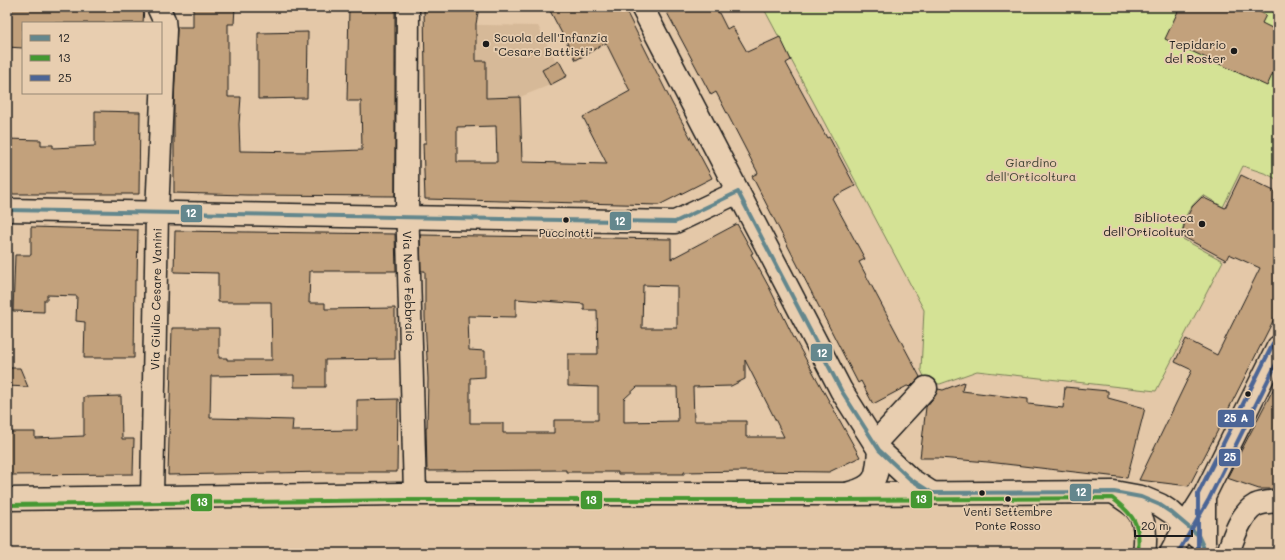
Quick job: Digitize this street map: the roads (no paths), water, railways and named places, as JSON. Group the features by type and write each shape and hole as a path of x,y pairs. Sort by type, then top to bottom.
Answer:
{"street":[{"name":"Via Giulio Cesare Vanini","path":"152,497 157,213 165,30 164,20 158,7"},
{"name":"Via Nove Febbraio","path":"408,7 408,217 415,494"},
{"path":"642,7 841,390 877,446 910,479 932,493"},
{"path":"7,210 675,222 738,192"},
{"path":"1171,553 1190,523 1278,348"},
{"path":"848,494 868,487 872,482 877,471 877,446 926,388"},
{"path":"7,499 415,494 848,494 1114,492 1142,497 1160,504 1190,523 1204,549"},
{"path":"1114,492 1135,508 1142,521 1145,536 1144,553"},
{"path":"1228,553 1245,516 1255,506 1262,503 1278,501"}],"place":[{"name":"Scuola dell'Infanzia \"Cesare Battisti\"","path":"486,44"},
{"name":"Tepidario del Roster","path":"1234,51"},
{"name":"Puccinotti","path":"566,220"},
{"name":"Biblioteca dell'Orticoltura","path":"1202,224"},
{"name":"Venti Settembre Ponte Rosso","path":"1008,499"}],"park label":[{"name":"Giardino dell'Orticoltura","path":"1031,169"}]}
